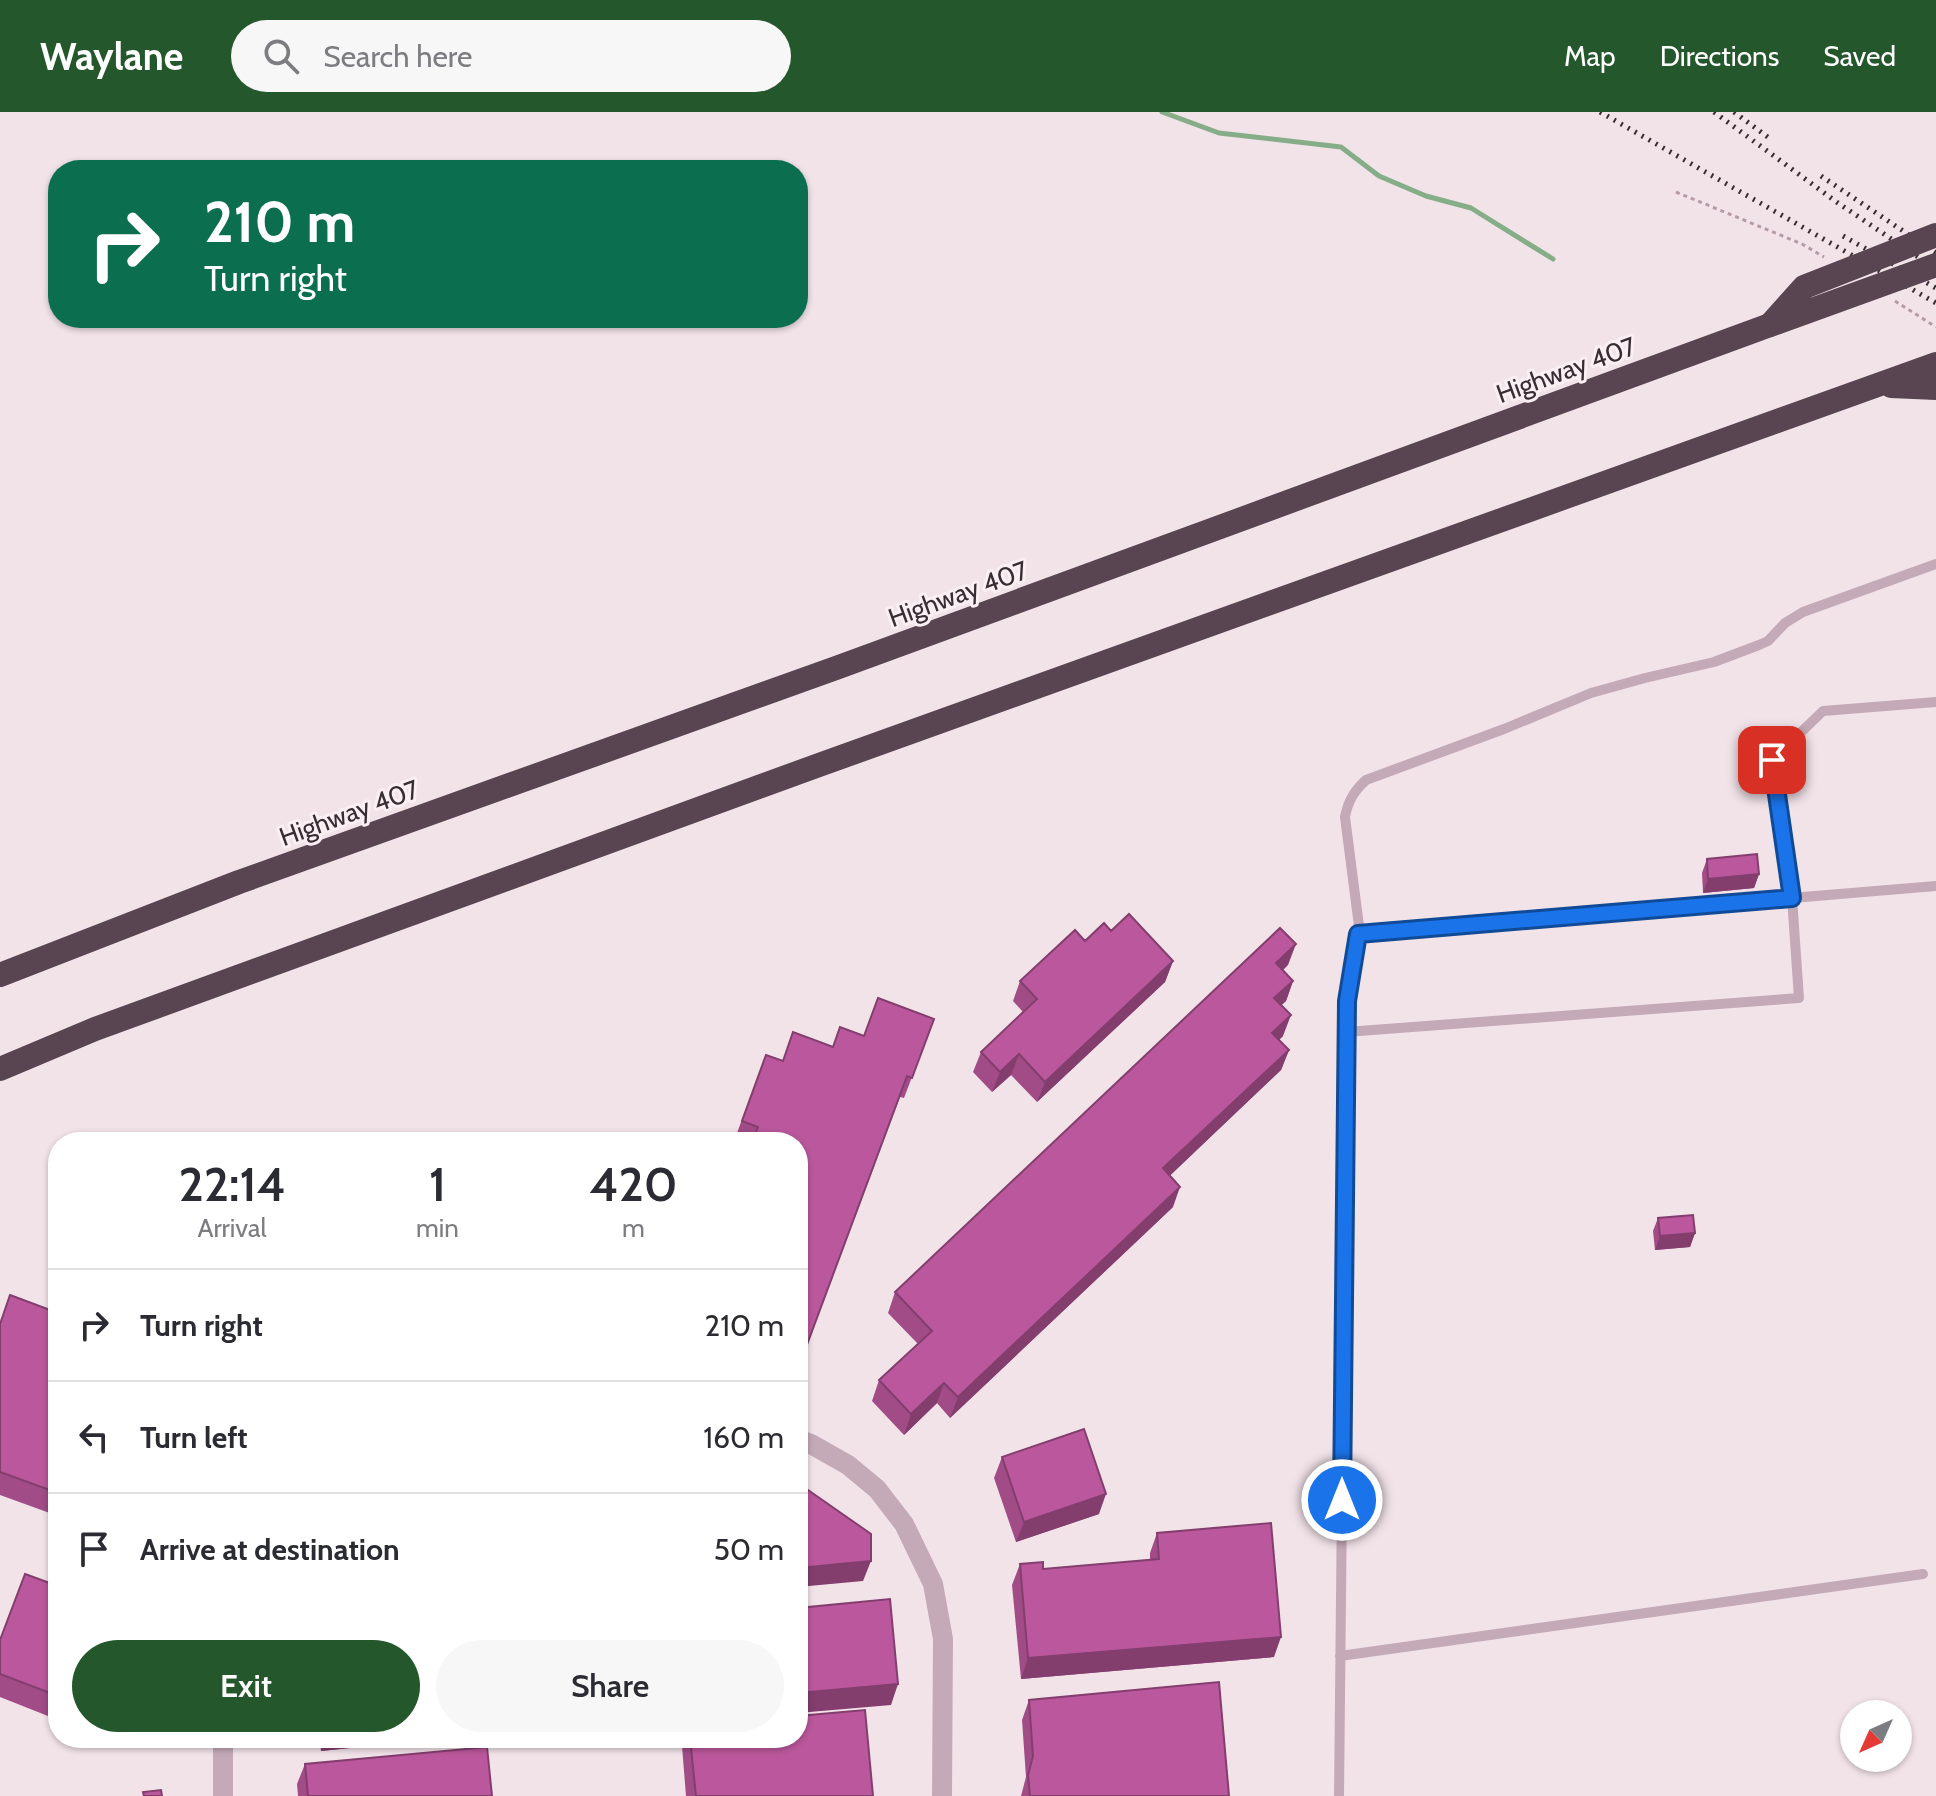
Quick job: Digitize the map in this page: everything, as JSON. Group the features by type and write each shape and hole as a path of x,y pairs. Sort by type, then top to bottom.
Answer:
{"highway":[{"path":"1770,325 1804,287 1936,235"},
{"name":"Highway 407","path":"0,975 239,882 851,663 1936,265"},
{"path":"0,1069 95,1029 657,824 1936,364"},
{"path":"1877,385 1936,388"}],"street":[{"path":"808,1443 848,1465 877,1489 904,1524 933,1584 943,1639 942,1796"},
{"path":"223,1748 223,1796"}],"lane":[{"path":"1339,1796 1346,1032 1347,1001 1359,926 1345,817 1348,802 1366,780 1591,693 1737,654 1768,641 1785,623 1803,612 1936,564"},
{"path":"1346,1032 1799,998 1792,898 1772,760 1823,711 1936,702"},
{"path":"1358,934 1936,886"},
{"path":"1340,1656 1923,1574"}],"path":[{"path":"1676,192 1802,244 1829,261"},
{"path":"1896,302 1936,327"}],"building":[{"path":"1757,854 1759,874 1708,879 1707,859"},
{"path":"1129,914 1173,961 1045,1082 1019,1054 1000,1072 981,1052 1037,999 1020,981 1075,930 1085,941 1104,923 1111,931"},
{"path":"1280,928 1296,944 1276,963 1293,981 1274,998 1291,1015 1272,1033 1289,1050 1163,1168 1180,1187 958,1397 944,1383 911,1414 879,1380 932,1331 895,1292"},
{"path":"878,998 934,1019 912,1078 907,1076 808,1342 808,1132 756,1132 758,1127 742,1121 766,1055 783,1061 793,1032 833,1047 840,1027 864,1036"},
{"path":"1693,1215 1695,1233 1660,1236 1658,1218"},
{"path":"10,1295 48,1309 48,1489 0,1472 0,1324"},
{"path":"1084,1429 1106,1494 1024,1522 1002,1457"},
{"path":"808,1490 871,1534 871,1561 808,1567"},
{"path":"1271,1523 1281,1637 1028,1658 1020,1564 1043,1562 1043,1569 1159,1559 1157,1533"},
{"path":"25,1574 48,1582 48,1692 0,1674 0,1640"},
{"path":"890,1599 898,1684 808,1692 808,1607"},
{"path":"1219,1682 1229,1796 1030,1796 1028,1775 1033,1756 1029,1700"},
{"path":"865,1710 873,1796 696,1796 691,1748 808,1748 808,1715"},
{"path":"487,1748 492,1796 308,1796 305,1764"},
{"path":"161,1790 162,1796 144,1796 143,1792"}],"waterway":[{"path":"1162,112 1219,133 1341,147 1379,176 1426,196 1471,208 1553,259"}],"railway":[{"path":"1600,112 1936,303"},
{"path":"1714,112 1838,203 1936,269"},
{"path":"1734,112 1769,138"},
{"path":"1821,176 1936,253"},
{"path":"1843,236 1936,288"}],"route":[{"path":"1342,1500 1347,1001 1358,934 1792,898 1772,760"}]}
